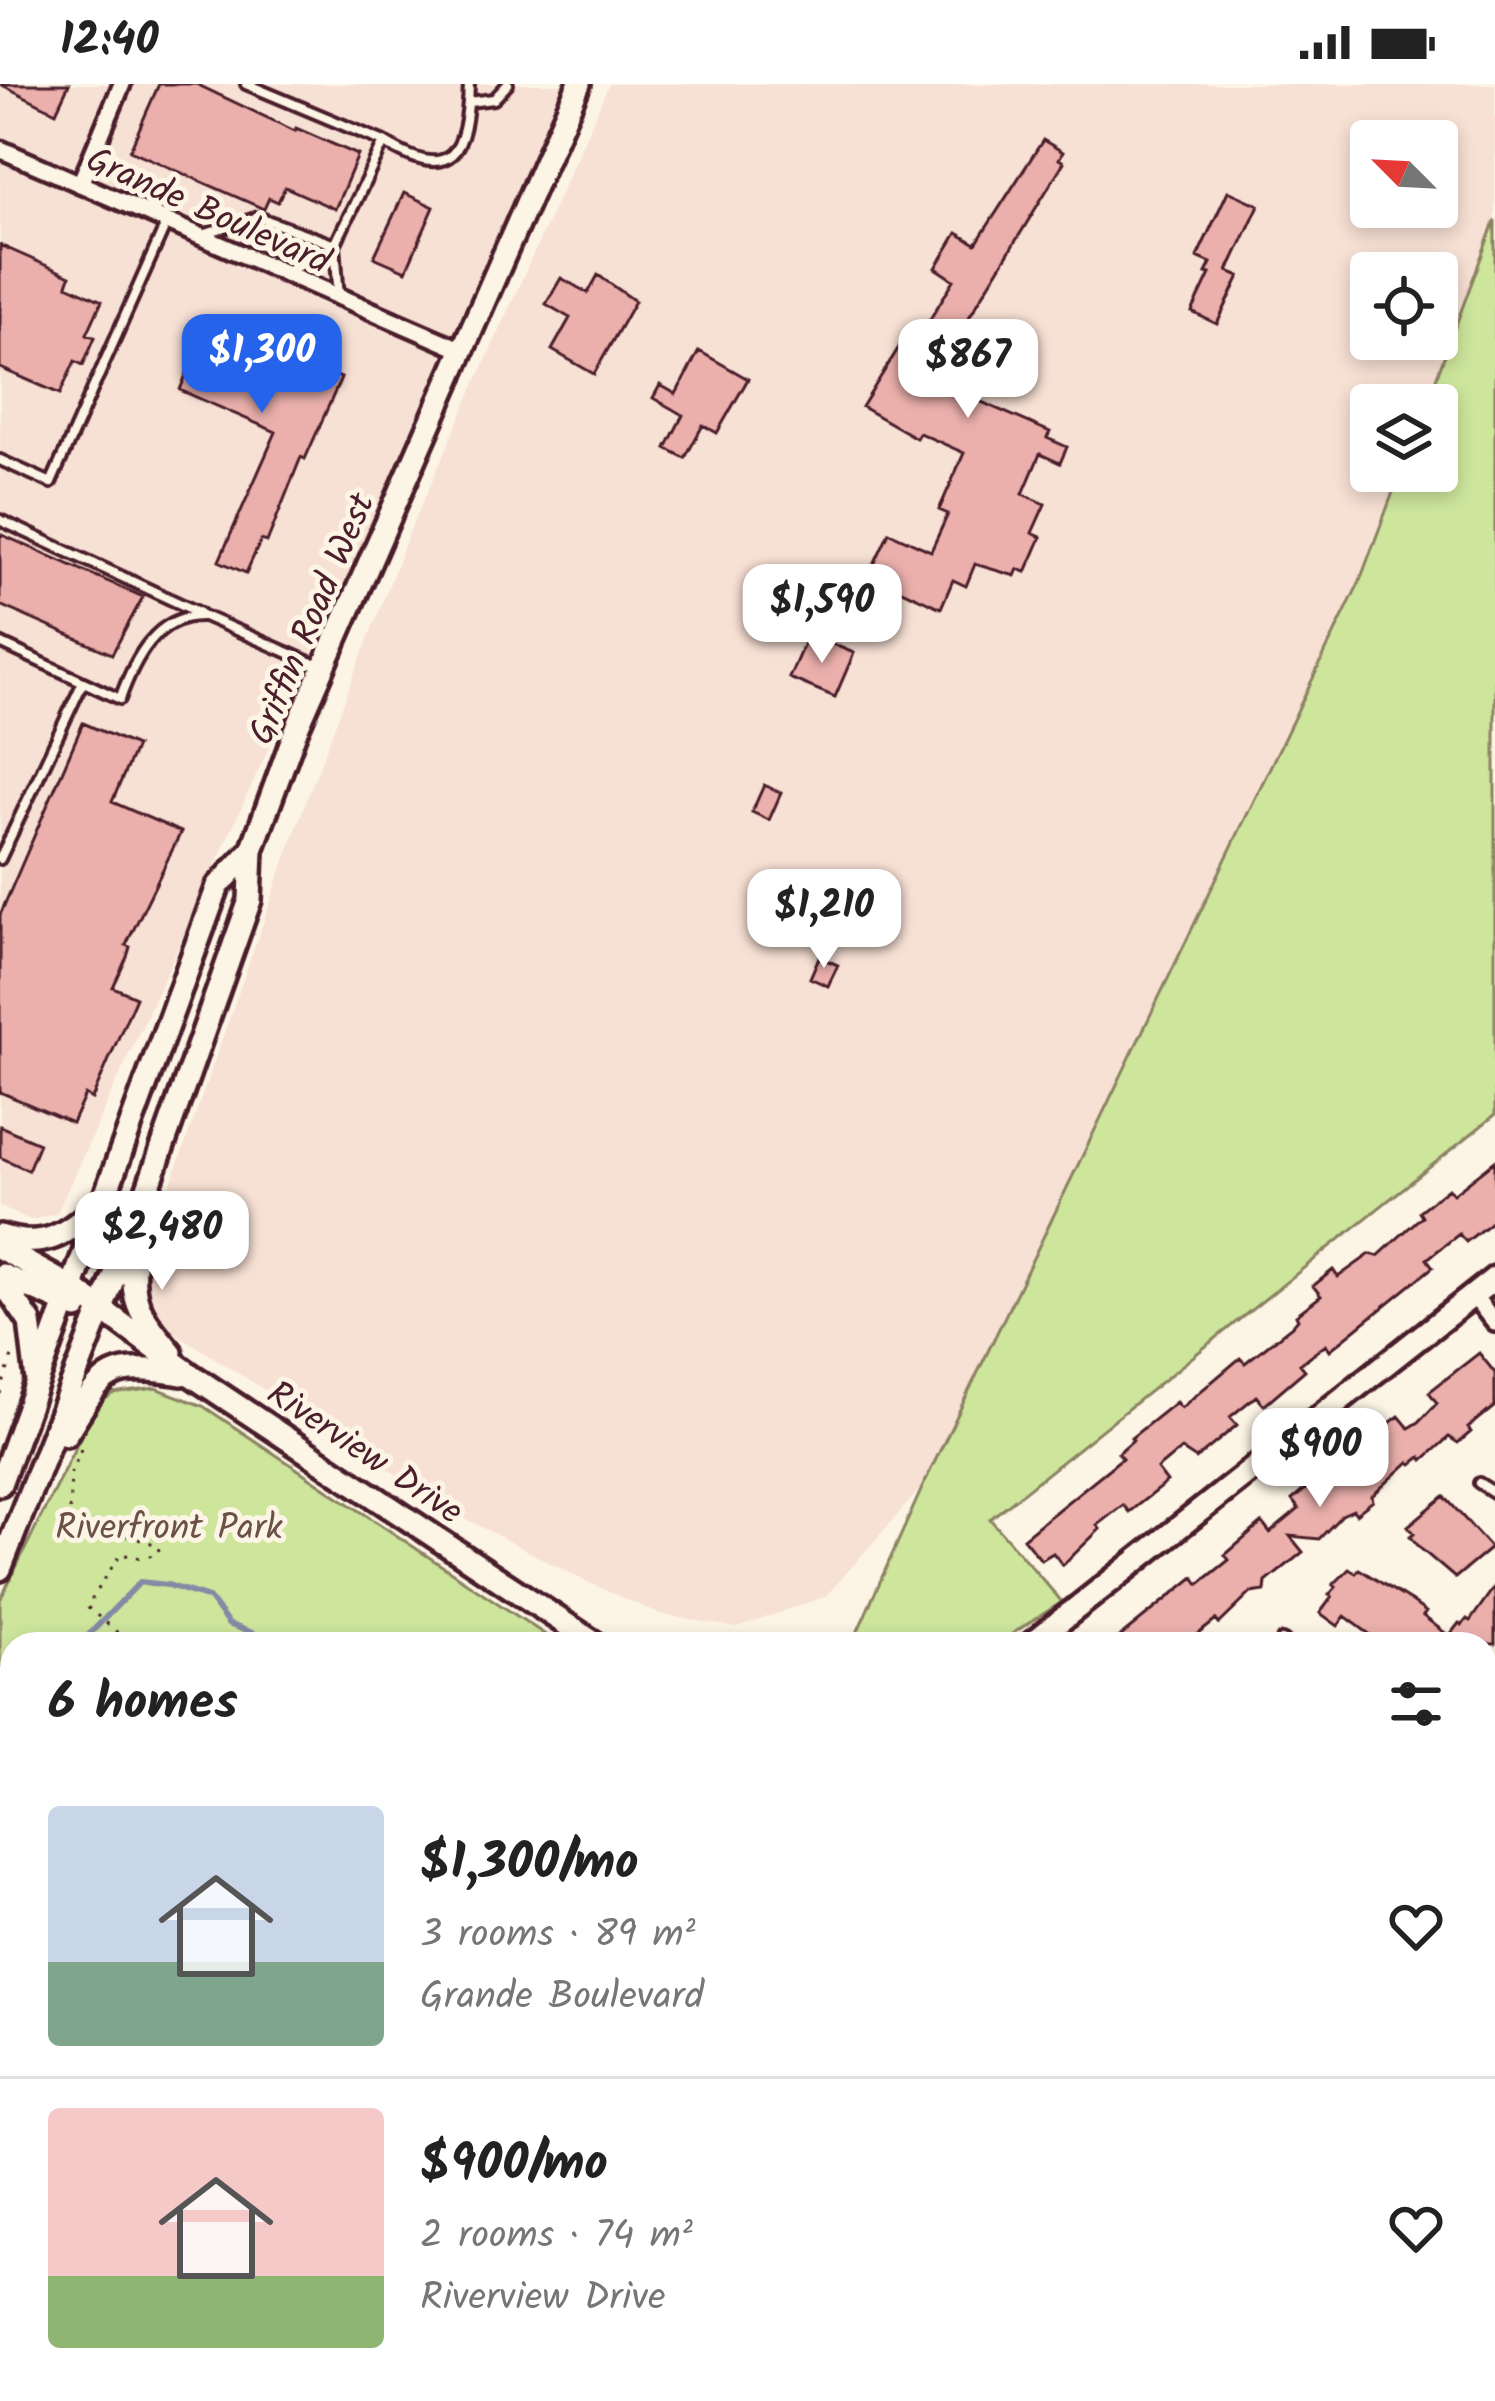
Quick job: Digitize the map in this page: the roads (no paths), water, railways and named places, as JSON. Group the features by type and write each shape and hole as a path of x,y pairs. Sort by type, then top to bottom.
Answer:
{"main road":[{"name":"Griffin Road West","path":"0,1569 141,1208 250,900 252,850 322,668 579,84"},
{"name":"Griffin Road West","path":"0,1484 218,886 252,850"},
{"path":"0,1236 49,1241 106,1198"},
{"path":"141,1208 132,1278 134,1299 138,1312 191,1376"},
{"path":"0,1247 70,1297"},
{"path":"0,1276 70,1297 101,1312"},
{"path":"0,1276 30,1322 38,1385"},
{"path":"1046,1632 1495,1278"},
{"name":"Riverview Drive","path":"101,1312 578,1632"},
{"path":"39,1475 105,1377 134,1370 191,1376"}],"street":[{"path":"80,184 122,84"},
{"name":"Grande Boulevard","path":"0,149 461,350"},
{"path":"1473,1295 1495,1323"}],"lane":[{"path":"246,84 416,160 439,164 452,157 468,121 469,84"},
{"path":"469,102 494,99 508,84"},
{"path":"339,299 334,245 384,142"},
{"path":"197,237 258,218 334,245"},
{"path":"0,460 51,483 166,224"},
{"path":"278,272 298,268 334,245"},
{"path":"0,520 322,668"},
{"path":"0,643 120,699 143,646 186,615 204,616"},
{"path":"0,859 83,682"},
{"path":"1479,1483 1495,1492"}],"waterway":[{"path":"92,1632 140,1582 209,1598 228,1624 250,1632"}],"park label":[{"name":"Riverfront Park","path":"169,1526"}]}
